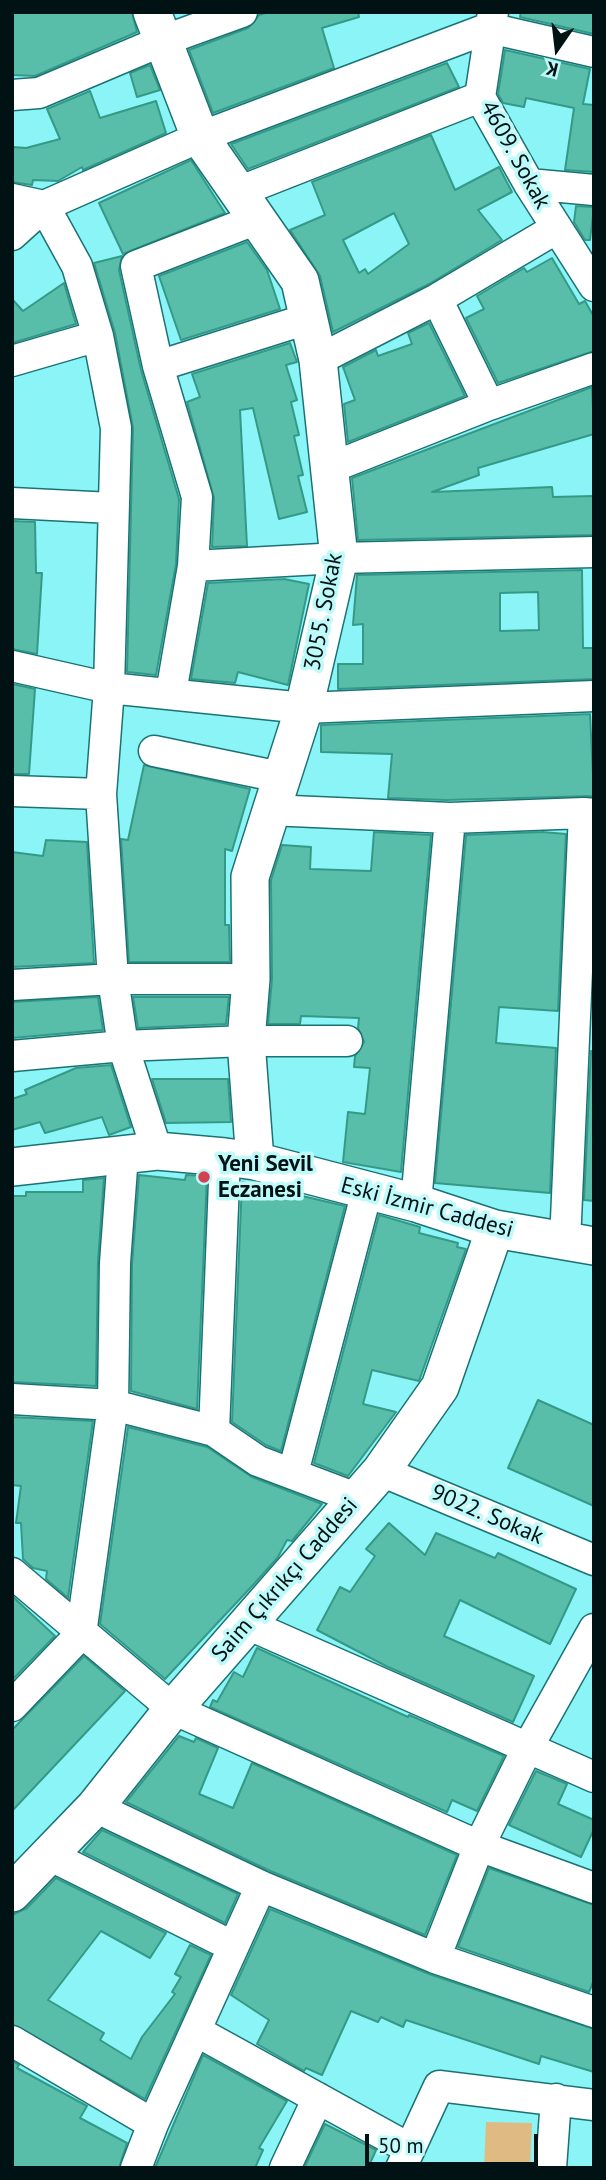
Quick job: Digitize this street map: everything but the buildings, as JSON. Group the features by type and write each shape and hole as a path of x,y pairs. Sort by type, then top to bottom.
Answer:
{"main road":[{"name":"3055. Sokak","path":"157,27 200,137 300,281 318,360 339,558 304,708 250,877 251,979 240,1159"},
{"name":"Eski İzmir Caddesi","path":"12,1167 140,1153 240,1159 416,1203 495,1229 579,1244"},
{"name":"Saim Çıkrıkçı Caddesi","path":"12,1894 95,1807 173,1709 381,1471 440,1387 495,1229"}],"street":[{"path":"12,95 39,93 157,27 242,12"},
{"path":"12,235 44,206 200,137 491,20 594,52"},
{"name":"4609. Sokak","path":"491,20 480,97 528,184 594,286"},
{"path":"171,693 193,566 197,497 158,366 136,266 248,206 480,97"},
{"path":"528,184 594,190"},
{"path":"12,199 44,206 77,267 98,336 116,428 109,688 101,794 113,979 140,1153 115,1263 113,1405 81,1634 12,1706"},
{"path":"318,360 437,299 557,228"},
{"path":"437,299 489,405"},
{"path":"158,366 307,318"},
{"path":"12,361 98,336"},
{"path":"330,468 489,405 594,368"},
{"path":"12,503 112,508"},
{"path":"193,566 339,558 594,552"},
{"path":"12,666 109,688 304,708 594,696"},
{"path":"154,751 275,794 450,817 589,813 579,1244"},
{"path":"12,791 101,794"},
{"path":"416,1203 450,817"},
{"path":"12,985 113,979 251,979"},
{"path":"12,1056 123,1046 246,1041 347,1041"},
{"path":"214,1431 240,1159"},
{"path":"293,1473 367,1191"},
{"path":"12,1399 113,1405 214,1431 258,1461 356,1498"},
{"name":"9022. Sokak","path":"381,1471 594,1560"},
{"path":"12,1573 173,1709 479,1846 594,1888"},
{"path":"247,1624 594,1777"},
{"path":"435,1958 479,1846 528,1747 594,1629"},
{"path":"95,1807 261,1886 435,1958 594,2012"},
{"path":"51,1856 232,1947"},
{"path":"136,2168 152,2123 261,1886"},
{"path":"195,2031 318,2098 406,2158 439,2086 594,2105"},
{"path":"12,2041 152,2123"},
{"path":"285,2168 318,2098"},
{"path":"551,2168 555,2099"}],"shaded area":[{"path":"486,2122 532,2123 530,2168 484,2168"}],"place":[{"name":"Yeni Sevil Eczanesi","path":"204,1177"}]}
